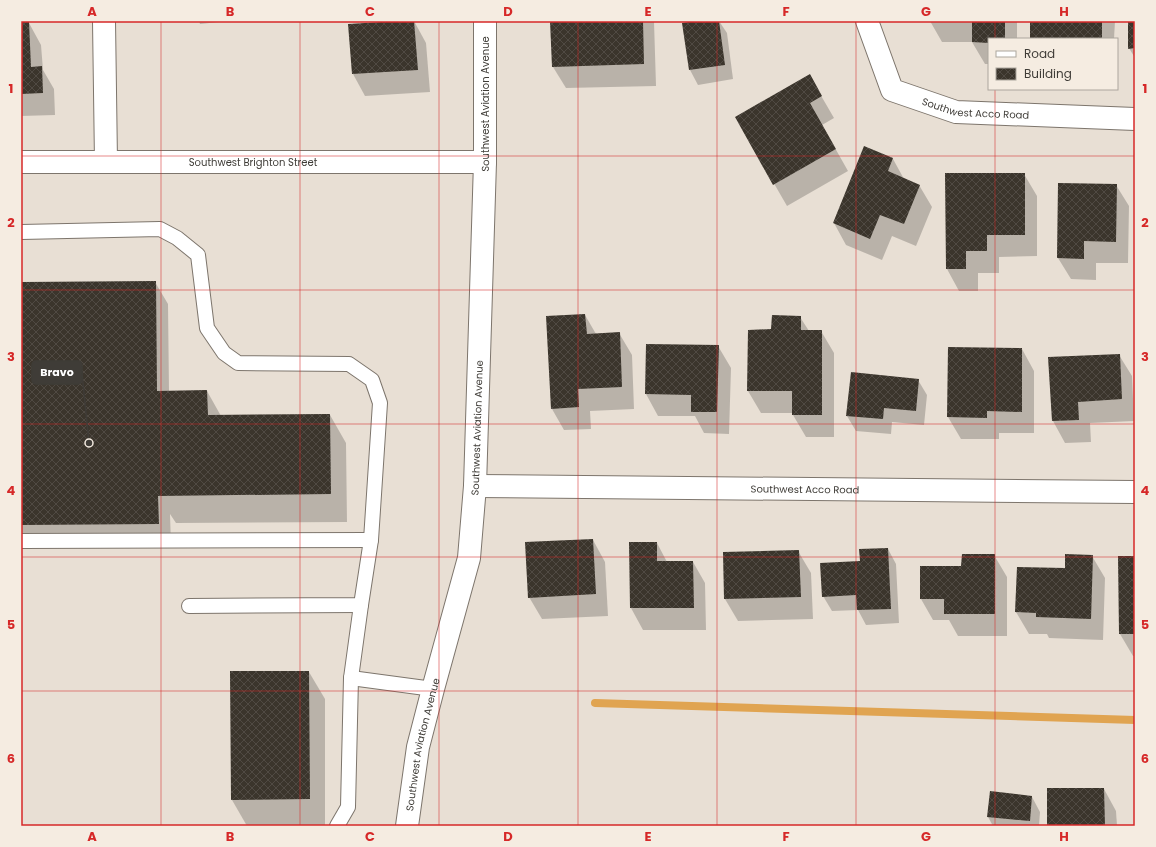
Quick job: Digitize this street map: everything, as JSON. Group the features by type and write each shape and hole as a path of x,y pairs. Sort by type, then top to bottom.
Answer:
{"street":[{"path":"104,21 106,162"},
{"name":"Southwest Aviation Avenue","path":"407,826 418,747 469,558 475,486 485,162 485,21"},
{"name":"Southwest Acco Road","path":"867,21 892,90 956,112 1135,119"},
{"name":"Southwest Brighton Street","path":"21,162 485,162"},
{"name":"Southwest Acco Road","path":"475,486 1135,492"}],"lane":[{"path":"21,232 160,229 178,238 198,254 207,328 224,353 238,363 349,364 372,380 380,403 371,540 350,678 348,807 337,826"},
{"path":"21,541 371,540"},
{"path":"189,606 361,605"},
{"path":"350,678 433,690"}],"building":[{"path":"414,21 418,70 352,74 348,24"},
{"path":"550,21 643,21 644,64 552,67"},
{"path":"696,21 719,21 725,65 689,70 682,23"},
{"path":"972,21 1005,21 1005,38 988,38 988,43 972,42"},
{"path":"1030,21 1102,21 1102,38 1030,38"},
{"path":"1128,21 1135,21 1135,48 1128,49"},
{"path":"21,22 29,22 31,67 42,66 43,93 21,94"},
{"path":"810,74 822,96 810,103 836,149 773,185 735,117"},
{"path":"864,146 893,158 888,171 920,185 904,224 880,215 870,239 833,223"},
{"path":"945,173 1025,173 1025,235 987,235 987,251 966,251 966,269 946,269"},
{"path":"1058,183 1117,184 1116,242 1084,241 1084,259 1057,258"},
{"path":"156,281 157,391 207,390 208,415 330,414 331,494 158,496 159,524 21,525 21,282"},
{"path":"585,314 587,334 620,332 622,387 578,389 579,407 551,409 546,316"},
{"path":"772,315 801,316 801,330 822,330 822,415 792,415 792,391 747,391 748,330 771,329"},
{"path":"646,344 719,345 717,412 691,412 691,395 645,394"},
{"path":"948,347 1022,348 1022,412 987,411 987,418 947,417"},
{"path":"1120,354 1122,399 1078,402 1079,420 1052,421 1048,357"},
{"path":"851,372 919,379 916,411 884,408 883,419 846,416"},
{"path":"593,539 596,594 528,598 525,542"},
{"path":"629,542 657,542 657,561 693,561 694,608 630,608"},
{"path":"888,548 891,609 857,610 856,595 822,597 820,563 860,561 859,549"},
{"path":"799,550 801,597 724,599 723,552"},
{"path":"962,554 995,554 995,614 944,614 944,599 920,599 920,566 961,566"},
{"path":"1065,554 1093,555 1091,619 1036,617 1036,613 1015,612 1017,567 1065,568"},
{"path":"1118,556 1135,556 1135,634 1119,634"},
{"path":"230,671 309,671 310,799 231,800"},
{"path":"1047,788 1104,788 1105,826 1047,826"},
{"path":"990,791 1032,796 1030,821 987,817"}],"waterway":[{"path":"595,703 1135,720"}],"place":[{"name":"Bravo","path":"89,443"}]}
